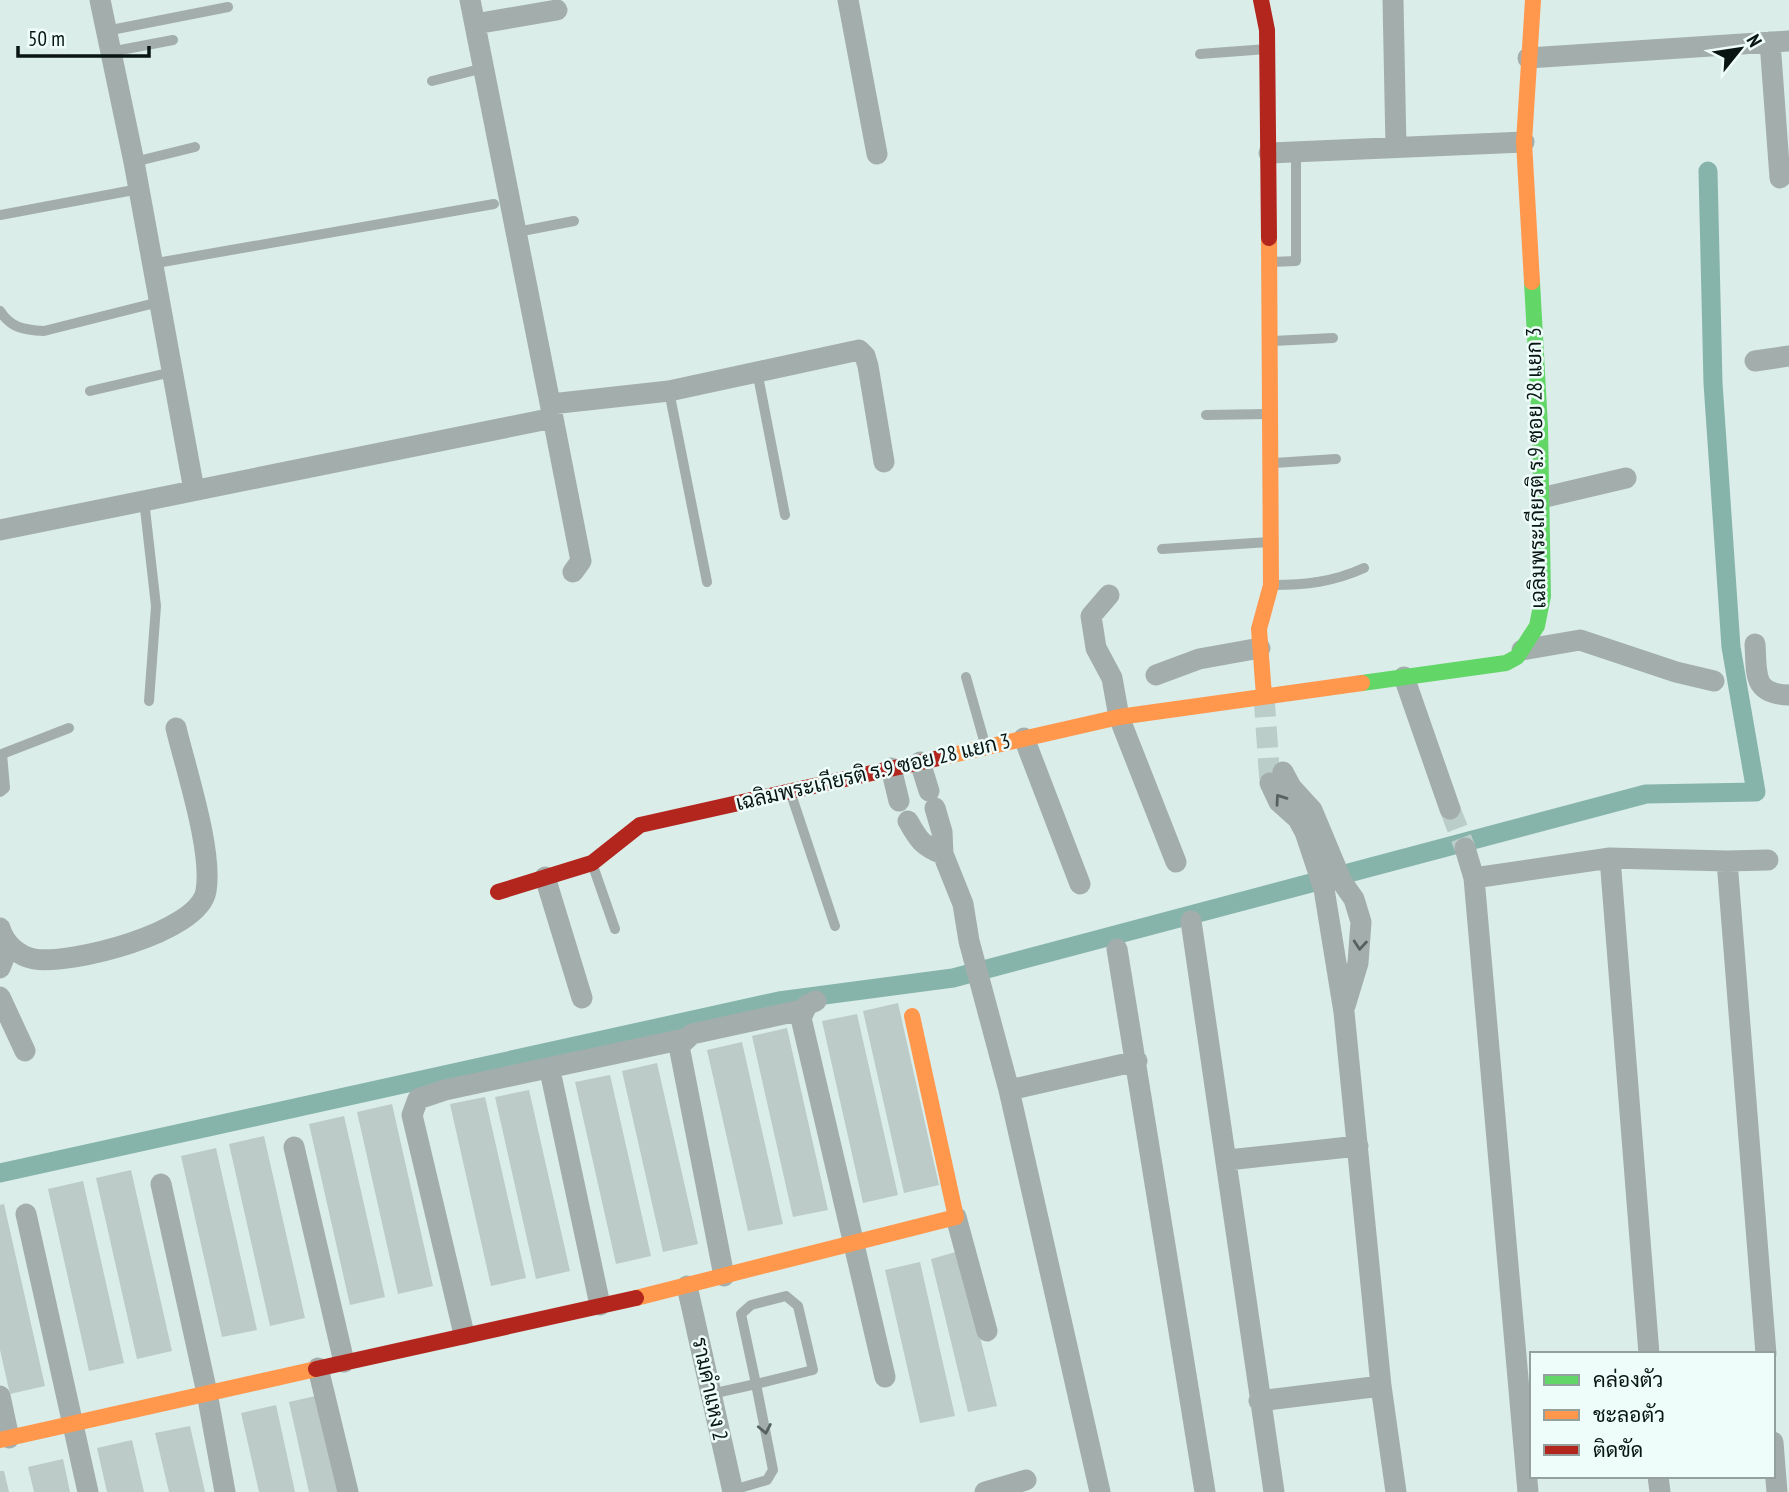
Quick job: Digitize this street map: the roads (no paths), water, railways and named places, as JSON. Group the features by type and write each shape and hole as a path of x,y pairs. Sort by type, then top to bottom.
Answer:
{"street":[{"path":"100,0 134,162 194,489"},
{"path":"470,0 581,561 573,572"},
{"path":"848,0 877,154"},
{"path":"1261,0 1268,49 1271,414 1271,584 1259,629 1264,696"},
{"path":"1393,0 1395,147"},
{"name":"เฉลิมพระเกียรติ ร.9 ซอย 28 แยก 3","path":"498,891 592,863 640,825 1119,717 1506,663 1522,650 1537,626 1544,596 1524,142 1533,0"},
{"path":"475,24 557,10"},
{"path":"1528,58 1780,41 1780,178"},
{"path":"1269,153 1524,142"},
{"path":"0,530 552,411 670,391 859,350 865,356 868,366 884,462"},
{"path":"1755,361 1789,356"},
{"path":"1541,498 1626,478"},
{"path":"1109,595 1091,616 1096,648 1112,678 1119,717 1176,862"},
{"path":"1522,650 1580,640 1676,673 1714,681"},
{"path":"1755,644 1760,685 1765,691 1789,695"},
{"path":"1156,675 1199,659 1259,648"},
{"path":"1404,677 1450,808"},
{"path":"5,936 20,954 35,959 74,958 139,940 191,914 206,894 206,872 203,843 176,728"},
{"path":"1024,738 1080,884"},
{"path":"920,762 943,832 943,854 963,904 969,941 1009,1090 1100,1492"},
{"path":"891,768 899,801"},
{"path":"1276,778 1291,787 1312,810 1321,854 1333,885 1381,1386 1395,1492"},
{"path":"908,821 919,841 927,849 943,854"},
{"path":"1465,848 1474,878 1528,1492"},
{"path":"1474,878 1610,858 1768,860"},
{"path":"1610,858 1649,1352"},
{"path":"1727,861 1766,1352"},
{"path":"545,877 582,998"},
{"path":"1333,885 1354,899 1362,941 1344,1012"},
{"path":"1191,921 1228,1160 1273,1492"},
{"path":"0,968 5,936"},
{"path":"1117,949 1205,1492"},
{"path":"0,997 25,1051"},
{"path":"464,1334 412,1115 418,1100 445,1090 684,1039 692,1034 809,1006 801,1018 885,1377"},
{"path":"912,1016 956,1217 987,1331"},
{"path":"684,1039 679,1055 724,1276"},
{"path":"1009,1090 1137,1061"},
{"path":"552,1080 600,1305"},
{"path":"1228,1160 1358,1146"},
{"path":"294,1147 344,1362"},
{"path":"160,1184 208,1393 225,1492"},
{"path":"26,1214 88,1492"},
{"path":"0,1396 5,1439 687,1286 956,1217"},
{"name":"รามคำแหง 2","path":"687,1286 733,1491"},
{"path":"318,1368 348,1492"},
{"path":"1259,1401 1381,1386"},
{"path":"1775,1467 1777,1492"},
{"path":"985,1492 1026,1480"}],"lane":[{"path":"108,41 228,7"},
{"path":"108,41 173,40"},
{"path":"1200,54 1268,49"},
{"path":"432,81 484,68"},
{"path":"134,162 195,147"},
{"path":"1270,262 1296,261 1296,153"},
{"path":"0,215 139,189"},
{"path":"151,264 494,204"},
{"path":"517,232 574,221"},
{"path":"0,311 10,324 24,330 44,331 159,302"},
{"path":"1270,341 1333,338"},
{"path":"757,371 785,515"},
{"path":"90,391 172,372"},
{"path":"670,391 708,582"},
{"path":"1206,415 1271,414"},
{"path":"1271,463 1336,459"},
{"path":"144,500 156,606 149,701"},
{"path":"1163,549 1271,542"},
{"path":"1271,584 1311,585 1340,579 1364,568"},
{"path":"966,677 986,747"},
{"path":"0,792 5,788 2,754 69,728"},
{"path":"790,791 835,926"},
{"path":"592,863 615,929"},
{"path":"711,1394 756,1384 813,1370 798,1306 790,1297 751,1305 741,1314 756,1384 773,1470 767,1479 733,1491"}],"waterway":[{"path":"0,1173 779,1001 953,978 1646,794 1756,792 1731,647 1713,383 1708,171"}],"tunnel":[{"path":"1264,696 1270,783"},
{"path":"1450,809 1465,848"}]}
